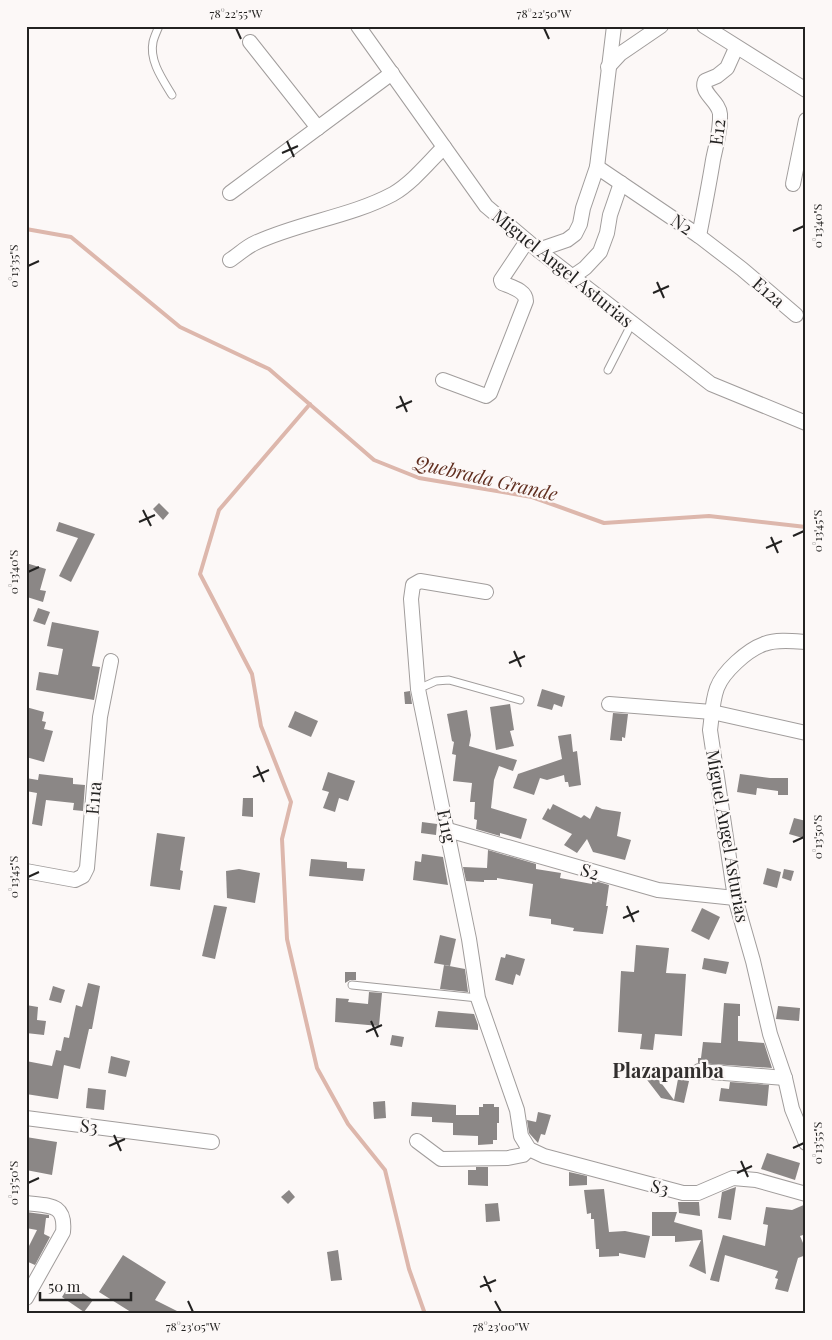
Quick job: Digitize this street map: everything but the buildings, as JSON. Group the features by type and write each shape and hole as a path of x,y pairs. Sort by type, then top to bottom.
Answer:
{"street":[{"name":"Miguel Angel Asturias","path":"358,26 486,206 572,277 711,384 806,423"},
{"path":"538,250 567,240 575,234 580,224 583,208 597,167 614,26"},
{"path":"608,67 620,54 661,26"},
{"path":"704,26 736,48 806,90"},
{"path":"250,42 318,128"},
{"name":"E12","path":"700,236 719,130 720,112 717,104 705,89 704,84 705,81 717,76 727,68 736,48"},
{"path":"230,193 392,73"},
{"path":"793,184 806,120"},
{"path":"230,260 260,241 295,228 346,214 395,193 417,176 444,147"},
{"name":"N2","path":"597,167 700,236 742,269"},
{"path":"572,277 585,268 600,252 620,183"},
{"path":"443,380 486,396 490,393 526,301 526,296 523,293 502,283 501,280 527,241"},
{"name":"E12a","path":"742,269 796,315"},
{"name":"E11g","path":"486,592 420,581 413,585 411,599 418,689 448,830 469,939 478,998 517,1110 521,1136 529,1149"},
{"name":"Miguel Angel Asturias","path":"806,642 781,640 764,644 745,655 728,671 718,688 710,730 735,898 770,1034 785,1078 792,1108 806,1143"},
{"name":"E11a","path":"26,871 75,880 83,876 87,868 100,717 111,661"},
{"path":"609,704 712,712 806,733"},
{"name":"S2","path":"448,830 658,890 735,898"},
{"path":"699,1071 785,1078"},
{"name":"S3","path":"26,1118 212,1142"},
{"path":"417,1141 442,1159 508,1158 523,1155 529,1149"},
{"name":"S3","path":"529,1149 544,1156 683,1193 698,1193 733,1178 756,1180 806,1194"},
{"path":"26,1203 54,1206 62,1213 64,1221 63,1232 26,1298"}],"lane":[{"path":"159,26 153,42 154,56 159,72 172,95"},
{"path":"608,370 632,323"},
{"path":"418,689 436,681 449,680 520,700"},
{"path":"352,984 478,998"}],"waterway":[{"name":"Quebrada Grande","path":"26,229 71,237 180,327 269,369 374,460 419,478 532,497 604,523 709,516 806,527"},
{"path":"310,404 219,510 200,574 252,674 261,726 291,802 282,839 287,939 317,1068 348,1124 385,1170 409,1269 425,1314"}],"district":[{"name":"Plazapamba","path":"668,1069"}]}
